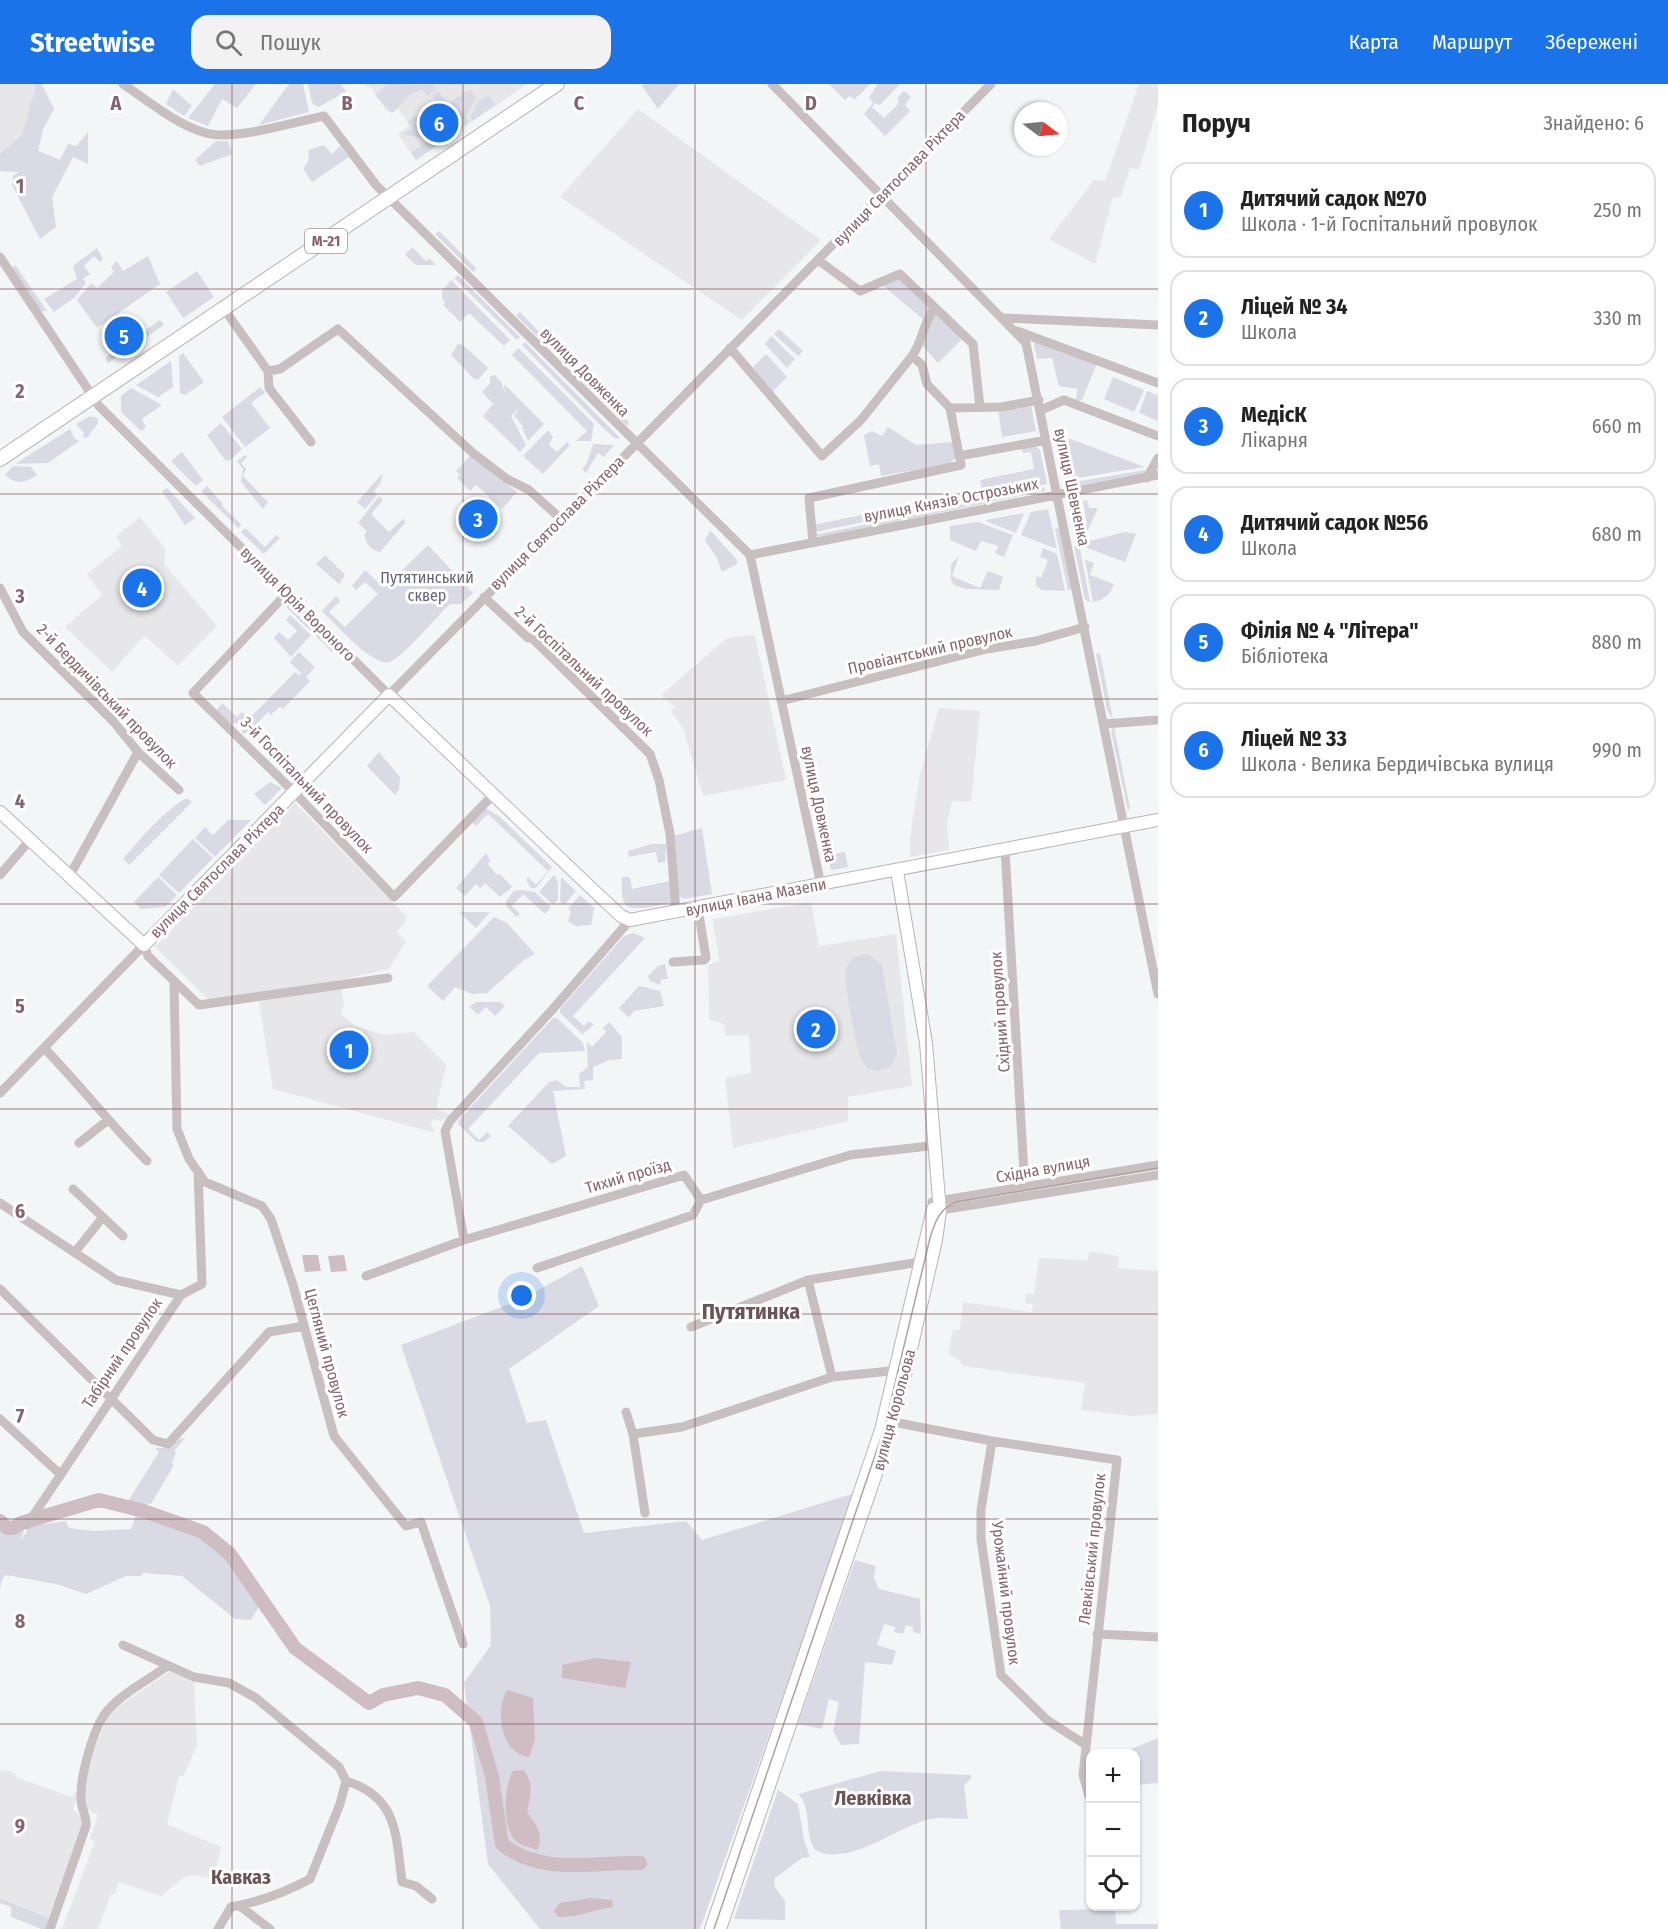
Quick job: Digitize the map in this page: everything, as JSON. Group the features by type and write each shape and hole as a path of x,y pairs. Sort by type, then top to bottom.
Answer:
{"highway":[{"name":"М-21","path":"0,453 224,309 548,84"},
{"name":"М-21","path":"0,459 91,395 557,84"}],"main road":[{"name":"вулиця Святослава Ріхтера","path":"144,945 389,695"},
{"name":"вулиця Юрія Вороного","path":"389,695 621,915 630,920"},
{"path":"0,812 144,945"},
{"name":"вулиця Івана Мазепи","path":"630,920 894,872 1158,820"},
{"name":"вулиця Корольова","path":"894,872 919,1042 936,1207"},
{"name":"вулиця Корольова","path":"720,1929 893,1422 901,1370 927,1261 936,1207 926,1043 894,872"},
{"name":"вулиця Корольова","path":"711,1929 901,1370"}],"street":[{"name":"вулиця Довженка","path":"123,84 195,129 217,135 232,135 324,116 388,196 750,555 821,885"},
{"name":"вулиця Шевченка","path":"772,84 1017,331 1026,344 1158,994"},
{"name":"вулиця Святослава Ріхтера","path":"389,695 991,84"},
{"name":"вулиця Юрія Вороного","path":"0,256 91,395 389,695"},
{"path":"818,260 860,291 900,274 973,345 980,407"},
{"path":"730,348 822,456 861,420 912,357 918,348 928,316 935,308"},
{"path":"224,309 268,371 269,388 311,442"},
{"path":"1004,318 1158,325"},
{"path":"268,371 280,369 338,329 473,453 507,479 528,490 561,519"},
{"path":"1017,331 1158,383"},
{"path":"813,543 808,498 961,465 950,408 927,384 922,365 912,357"},
{"path":"950,408 1001,407 1039,400"},
{"path":"1041,410 1064,400 1158,436"},
{"path":"959,456 1047,440"},
{"path":"1147,478 1158,458"},
{"name":"вулиця Князів Острозьких","path":"750,555 1158,476"},
{"name":"2-й Бердичівський провулок","path":"0,588 23,633 114,722 138,752 179,790"},
{"name":"3-й Госпітальний провулок","path":"286,593 193,693 294,792 394,897 494,795"},
{"name":"2-й Госпітальний провулок","path":"484,597 528,638 532,638 650,754 659,780 670,834 676,912"},
{"name":"Провіантський провулок","path":"782,701 987,649 1036,641 1085,627"},
{"path":"1104,724 1158,720"},
{"path":"69,877 138,752"},
{"path":"0,875 30,840"},
{"name":"Східний провулок","path":"1005,850 1024,1173"},
{"path":"674,962 706,958 698,908"},
{"path":"464,1240 446,1131 450,1121 552,1010 630,920"},
{"name":"вулиця Святослава Ріхтера","path":"0,1093 144,945"},
{"path":"144,945 148,957 200,1005 388,978"},
{"name":"Табірний провулок","path":"27,1525 180,1295 202,1284 198,1171 189,1159 177,1129 174,982"},
{"path":"45,1048 147,1161"},
{"path":"79,1143 108,1120"},
{"path":"537,1268 693,1215 701,1200 850,1155 929,1146"},
{"name":"Східна вулиця","path":"936,1207 1158,1165"},
{"name":"Цегляний провулок","path":"198,1171 205,1182 262,1206 271,1219 304,1326 334,1436 406,1526 421,1522 463,1644"},
{"name":"Тихий проїзд","path":"366,1276 464,1240 684,1175 701,1200"},
{"name":"Східна вулиця","path":"936,1207 1158,1175"},
{"path":"73,1190 123,1236"},
{"path":"0,1203 116,1280 180,1295"},
{"path":"75,1252 103,1217"},
{"path":"691,1327 808,1280 927,1261"},
{"path":"808,1280 832,1377"},
{"path":"0,1289 153,1440 168,1444 269,1332 304,1326"},
{"path":"633,1434 682,1427 832,1377 901,1370"},
{"path":"626,1412 633,1434 645,1513"},
{"path":"0,1419 60,1474"},
{"name":"Левківський провулок","path":"893,1422 992,1441 1117,1460 1083,1775 1086,1786"},
{"name":"Урожайний провулок","path":"992,1441 981,1510 981,1539 1001,1674 1047,1720 1086,1745"},
{"path":"1097,1634 1158,1637"},
{"path":"123,1645 194,1677 222,1680 256,1698 339,1767 346,1781 320,1860 310,1879 241,1907 231,1907 218,1929"},
{"path":"50,1929 86,1826 87,1816 81,1801 82,1782 100,1726 107,1711 167,1666"},
{"path":"346,1781 365,1787 384,1805 396,1833 402,1882 416,1886 432,1899"},
{"path":"241,1907 270,1929"}],"shaded area":[{"path":"0,84 41,84 54,109 43,129 38,151 68,163 20,172 0,171"},
{"path":"363,84 527,84 416,160 398,134 410,125 398,109 392,113 386,110 371,88"},
{"path":"1139,84 1158,84 1158,105 1139,170 1130,168 1121,197 1113,197 1095,264 1049,239 1094,180 1105,181"},
{"path":"638,109 821,240 742,320 560,197"},
{"path":"140,517 165,548 164,564 217,626 178,666 146,637 141,639 112,672 65,627 102,595 87,574 122,546 116,536"},
{"path":"755,636 786,780 703,796 683,728 671,711 675,707 661,695 727,638"},
{"path":"939,708 980,711 971,802 952,801 947,822 949,850 910,857 910,837 920,774"},
{"path":"295,803 406,916 405,923 397,931 406,941 389,969 299,989 209,1000 155,947"},
{"path":"811,902 819,946 896,934 912,1086 848,1097 848,1121 733,1148 725,1078 751,1073 749,1035 726,1036 724,1024 709,1019 708,965 719,961 713,919"},
{"path":"341,985 344,1003 341,1014 356,1026 385,1035 413,1032 446,1064 436,1109 451,1114 441,1121 432,1119 431,1125 435,1133 273,1089 259,1002"},
{"path":"1089,1251 1119,1256 1118,1268 1158,1271 1158,1414 1132,1416 1081,1410 1085,1383 963,1366 959,1360 948,1353 953,1330 960,1330 963,1302 1032,1312 1033,1304 1025,1303 1026,1294 1034,1294 1039,1258 1088,1260"},
{"path":"302,1255 318,1255 321,1271 305,1272"},
{"path":"344,1255 347,1271 331,1272 328,1256"},
{"path":"595,1658 631,1662 625,1688 562,1678 562,1665"},
{"path":"172,1670 194,1679 197,1746 183,1777 179,1776 167,1824 221,1847 217,1865 211,1878 193,1875 183,1878 161,1896 119,1882 114,1895 111,1894 98,1929 62,1929 95,1841 90,1839 98,1815 85,1808 84,1786 95,1747 109,1713"},
{"path":"507,1690 533,1698 535,1739 529,1757 519,1754 506,1740 501,1709"},
{"path":"7,1770 16,1774 15,1777 72,1797 75,1792 78,1793 73,1809 81,1817 82,1826 49,1917 0,1898 0,1772"},
{"path":"523,1770 530,1785 527,1812 540,1835 537,1850 515,1840 506,1816 506,1796 510,1777 513,1771"},
{"path":"591,1898 612,1900 613,1907 566,1917 558,1917 554,1911 560,1903"}],"green space":[{"path":"34,84 41,84 54,109 43,129 38,151 60,160 68,144 76,146 88,132 88,164 73,157 52,197 56,227 40,239 12,185 13,176 19,172 0,171 0,154 22,135 36,87"},
{"path":"215,84 256,84 237,108 222,99 208,126 188,118"},
{"path":"289,84 303,84 309,112 259,125"},
{"path":"308,84 341,84 346,92 318,107 312,103"},
{"path":"388,84 432,85 437,89 427,96 422,89 411,94 392,113 375,95"},
{"path":"645,84 679,84 658,109 642,86"},
{"path":"829,84 870,84 855,99 849,96 845,100"},
{"path":"878,84 900,84 880,105 875,103 872,107 884,118 899,103 897,98 904,91 911,97 905,105 910,111 885,136 864,114 873,103 869,97"},
{"path":"173,89 192,106 184,116 166,104"},
{"path":"470,89 476,97 466,117 469,122 466,125 450,102"},
{"path":"438,91 461,126 458,132 432,95"},
{"path":"489,95 495,105 473,120 470,117 478,102"},
{"path":"433,103 447,125 426,139 403,134 412,128 407,121 416,115 422,118 426,116 425,109"},
{"path":"449,126 454,134 416,160 411,153"},
{"path":"216,141 228,141 232,154 200,166 195,160"},
{"path":"324,145 332,154 340,146 349,157 312,182 303,169 309,160 308,150"},
{"path":"439,231 477,269 473,272 435,234"},
{"path":"412,247 426,261 429,258 436,265 416,265 405,255"},
{"path":"97,248 103,259 100,262 94,256 84,266 90,274 83,279 86,283 74,298 54,312 44,299 77,279 73,266"},
{"path":"148,256 160,284 97,328 77,300 91,283 97,288 114,272 111,267 117,261 123,271"},
{"path":"14,265 47,311 40,311 13,269"},
{"path":"197,271 214,297 183,318 166,292"},
{"path":"458,275 520,337 517,340 454,278"},
{"path":"898,277 931,309 924,320 881,284"},
{"path":"451,280 510,340 504,346 469,313 460,322 443,305 445,302 442,298 442,291"},
{"path":"935,311 963,338 938,363 922,345"},
{"path":"520,312 556,350 553,353 516,315"},
{"path":"160,320 164,325 108,363 105,358"},
{"path":"779,329 803,351 798,356 774,334"},
{"path":"771,336 795,359 787,368 765,344"},
{"path":"1033,340 1097,363 1082,400 1075,401 1078,389 1059,386 1052,358 1037,359"},
{"path":"525,342 620,439 614,438 602,427 522,345"},
{"path":"458,344 463,345 488,368 478,380 474,379 451,355"},
{"path":"518,348 594,424 591,441 576,441 587,431 512,355"},
{"path":"183,353 204,382 185,395 180,393 179,356"},
{"path":"766,354 787,377 771,393 751,369"},
{"path":"171,361 173,387 158,397 136,385"},
{"path":"577,371 629,422 627,426 574,374"},
{"path":"495,375 501,382 505,393 504,384 544,424 528,441 523,426 514,416 519,409 511,416 526,445 520,452 483,416 493,404 482,392 490,383 490,376"},
{"path":"1113,377 1144,390 1134,412 1104,399"},
{"path":"260,387 265,393 251,403 270,428 245,447 222,417"},
{"path":"131,388 162,405 142,419 146,427 141,431 121,412 121,396"},
{"path":"1147,391 1158,395 1158,421 1139,413"},
{"path":"1031,405 1036,431 1002,437 998,409"},
{"path":"90,416 97,418 98,423 87,438 83,437 84,433 76,424"},
{"path":"221,423 242,449 229,461 225,460 207,435"},
{"path":"888,427 916,445 953,442 956,458 949,464 881,476 879,464 870,466 864,435 872,431 882,436"},
{"path":"70,429 75,439 79,441 48,463 15,464"},
{"path":"548,430 553,437 549,445 557,452 567,442 570,445 543,474 523,456"},
{"path":"1070,439 1145,467 1064,480 1055,440"},
{"path":"593,444 614,445 604,457 598,453 586,473 582,469 587,463"},
{"path":"1035,446 1040,450 1047,484 815,532 813,525 982,490 980,480 1034,469 1031,452 1023,453 1022,449"},
{"path":"182,452 203,480 196,486 171,461"},
{"path":"245,455 247,457 241,463 246,469 243,476 268,502 263,509 241,482 243,469 237,461"},
{"path":"470,456 517,492 502,509 476,485 470,491 457,478 460,475 456,471"},
{"path":"13,466 31,467 37,475 29,480 17,482 5,475"},
{"path":"1145,470 1146,473 1070,487 1069,483"},
{"path":"383,473 380,484 374,491 377,495 365,509 357,502"},
{"path":"207,486 223,504 222,506 242,525 238,528 201,491"},
{"path":"1044,487 1045,491 821,537 815,535"},
{"path":"167,488 195,518 185,525 162,491"},
{"path":"379,496 383,500 371,514 389,532 404,518 405,523 380,552 369,546 364,535 367,531 358,523"},
{"path":"1087,500 1089,508 1098,508 1086,534 1081,539 1079,527 1087,525 1083,501"},
{"path":"1048,509 1057,549 1021,535 1031,512"},
{"path":"1024,513 1016,533 986,521 986,520"},
{"path":"978,522 1013,535 1004,557 995,553 998,546 981,541 976,551 950,540 950,526"},
{"path":"245,528 265,547 276,535 280,538 264,554 241,532"},
{"path":"1060,528 1072,589 1068,591 1055,529"},
{"path":"710,530 737,560 737,564 722,572 717,558 705,541"},
{"path":"1125,532 1136,534 1125,562 1082,546 1082,543"},
{"path":"1079,544 1090,602 1085,600 1074,546"},
{"name":"Путятинський сквер","path":"428,545 473,593 461,604 450,604 396,659 382,662 364,651 344,634 322,611 336,596 340,601 329,612 345,627 378,594 365,582 356,590 352,586 365,570 384,588"},
{"path":"1043,548 1057,554 1065,591 1042,590 1036,586 1036,576 1041,578 1048,560 1040,557"},
{"path":"325,555 345,575 339,584 316,564"},
{"path":"959,556 952,576 980,588 988,571 1003,577 999,590 965,589 954,585 951,580 951,564"},
{"path":"1085,560 1094,563 1090,575 1114,584 1106,596 1093,602"},
{"path":"284,601 335,649 332,652 283,604"},
{"path":"290,615 311,635 291,657 274,638 279,632 288,640 297,631 286,620"},
{"path":"299,652 315,667 306,677 310,681 283,709 280,706 271,715 268,712 248,733 242,733 242,726 295,672 299,675 301,673 290,662"},
{"path":"1100,653 1113,720 1107,710 1096,654"},
{"path":"222,703 237,717 242,712 246,716 240,723 231,724 216,711"},
{"path":"1114,726 1130,808 1128,811 1111,731"},
{"path":"379,752 400,777 399,790 395,795 367,766"},
{"path":"270,782 282,788 265,805 254,794"},
{"path":"187,798 192,802 129,865 123,859 137,842 161,817"},
{"path":"485,808 499,816 552,867 536,888 531,888 526,880 528,877 536,885 548,871 488,814 476,826 472,822"},
{"path":"228,820 251,820 215,857 195,838 205,827 213,835"},
{"path":"702,828 712,894 684,899 679,896 673,836"},
{"path":"193,839 213,858 179,893 159,875"},
{"path":"652,844 666,844 665,862 658,863 656,852 628,857 628,851"},
{"path":"845,852 848,867 831,870 828,855"},
{"path":"486,853 490,861 488,864 512,887 500,897 485,883 480,888 476,884 465,896 456,888"},
{"path":"554,875 558,882 558,900 553,905 539,892"},
{"path":"158,877 177,895 165,907 141,909 134,902"},
{"path":"561,877 576,891 564,905 560,902"},
{"path":"622,877 630,877 632,889 670,881 672,903 646,908 627,906 622,897"},
{"path":"514,891 535,892 551,907 545,914 523,894 512,906 520,914 517,917 506,906 506,901"},
{"path":"580,895 594,908 591,925 576,926 568,921 571,912 568,909"},
{"path":"459,912 490,912 476,928"},
{"path":"494,917 507,923 535,954 524,960 487,993 472,994 455,987 443,1001 427,986"},
{"path":"633,933 645,938 573,1016 584,1026 589,1021 594,1025 582,1034 560,1013 560,1009 624,936"},
{"path":"868,954 882,965 897,1054 891,1066 879,1071 868,1069 861,1060 846,987 846,969 849,962 857,956"},
{"path":"665,964 668,979 661,979 660,985 650,981 648,976 658,966"},
{"path":"639,986 660,991 664,1006 634,1011 629,1018 619,1008"},
{"path":"476,1002 500,1002 505,1006 495,1016 486,1007 478,1015 469,1007"},
{"path":"553,1018 557,1018 583,1043 585,1051 539,1053 468,1129 479,1140 487,1132 491,1136 484,1142 477,1142 459,1125 458,1121"},
{"path":"609,1022 622,1037 622,1059 610,1060 593,1067 593,1080 584,1081 585,1089 553,1091 566,1156 552,1164 508,1126 549,1082 557,1080 566,1087 580,1087 579,1074 588,1067 587,1042 592,1047 606,1032 603,1028"},
{"path":"582,1266 599,1306 509,1369 527,1423 546,1420 584,1533 686,1521 702,1540 855,1493 700,1929 540,1929 488,1864 464,1683 491,1645 490,1606 401,1345 520,1300"},
{"path":"184,1439 174,1451 176,1453 172,1462 173,1467 151,1504 148,1503 141,1513 192,1531 225,1553 227,1562 262,1602 251,1620 235,1619 182,1576 144,1573 140,1576 126,1576 86,1594 56,1584 6,1575 2,1579 0,1590 0,1529 12,1533 25,1527 21,1541 30,1526 66,1521 69,1528 93,1531 131,1529 136,1515 129,1513 131,1504 127,1503 159,1452 155,1448 164,1448"},
{"path":"855,1560 876,1566 874,1578 879,1589 920,1599 921,1634 913,1632 913,1627 906,1625 903,1634 894,1632 895,1627 884,1624 877,1645 896,1651 892,1665 865,1662 859,1744 841,1745 833,1731 839,1702 829,1699 822,1729 798,1724"},
{"path":"1158,1738 1158,1783 1140,1785 1140,1749 1131,1749"},
{"path":"881,1771 971,1775 971,1779 964,1785 968,1819 930,1819 873,1844 842,1854 828,1854 815,1850 805,1806 798,1794"},
{"path":"778,1790 798,1804 804,1840 810,1857 802,1858 774,1879 775,1887 785,1901 785,1920 734,1919"},
{"path":"0,1898 52,1919 48,1929 41,1929 11,1917 11,1907 0,1903"},
{"path":"1059,1910 1115,1911 1116,1924 1158,1924 1158,1929 1061,1929"}],"waterway":[{"path":"0,1521 7,1528 13,1528 21,1523 99,1500 144,1511 203,1532 230,1554 295,1648 369,1703 383,1695 418,1688 445,1695 476,1722 492,1777 502,1844 517,1854 550,1864 640,1863"}],"tram line":[{"path":"714,1929 884,1429 930,1238 938,1217 945,1208 956,1202 1158,1168"}],"place":[{"name":"Ліцей № 33","path":"439,123"},
{"name":"Філія № 4 \"Літера\"","path":"124,336"},
{"name":"МедісК","path":"478,519"},
{"name":"Дитячий садок №56","path":"142,588"},
{"name":"Ліцей № 34","path":"816,1029"},
{"name":"Дитячий садок №70","path":"349,1050"}],"district":[{"name":"Путятинка","path":"751,1311"},
{"name":"Левківка","path":"873,1798"},
{"name":"Кавказ","path":"241,1877"}]}
